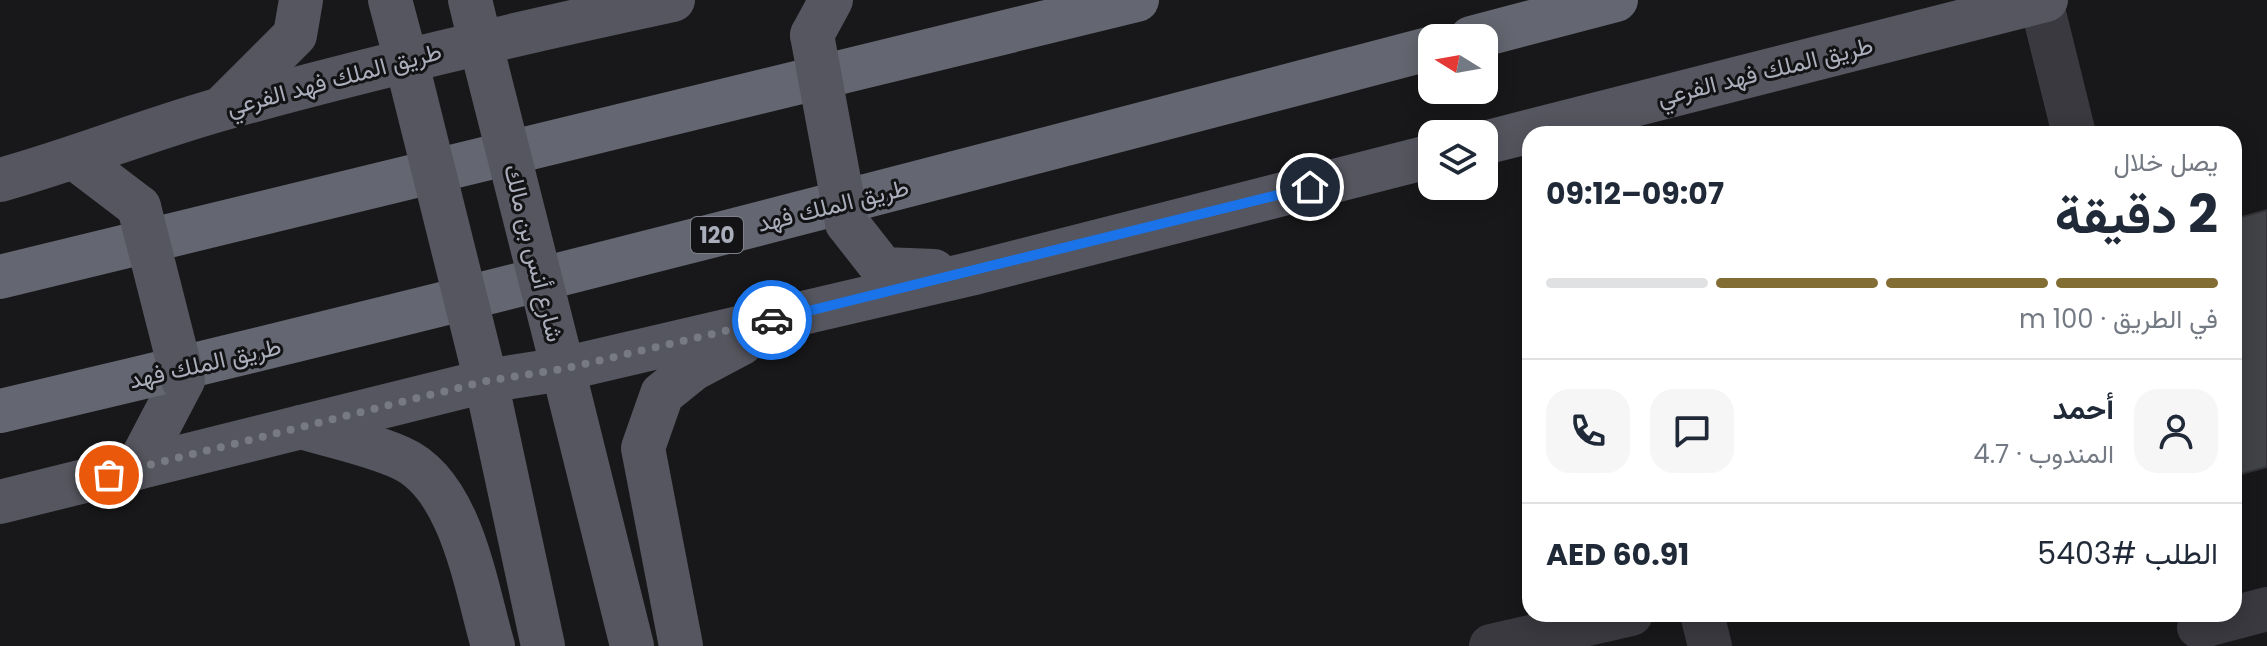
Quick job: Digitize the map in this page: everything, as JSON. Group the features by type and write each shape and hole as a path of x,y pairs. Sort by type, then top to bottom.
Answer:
{"highway":[{"path":"0,277 1137,0"},
{"path":"1498,31 1616,0"},
{"name":"طريق الملك فهد","path":"0,411 261,350 631,257 1418,52"}],"main road":[{"path":"221,109 295,35 301,0"},
{"path":"390,0 486,381 543,646"},
{"name":"طريق الملك فهد الفرعي","path":"0,180 76,159 221,109 406,60 475,21 673,0"},
{"name":"طريق الملك فهد الفرعي","path":"1551,126 2043,1"},
{"path":"821,18 847,223 883,269 974,273"},
{"name":"شارع أنس بن مالك","path":"475,21 632,646"},
{"name":"طريق الملك فهد الفرعي","path":"1498,139 1522,133"},
{"path":"76,159 139,207 183,380 137,468"},
{"path":"0,502 486,381 563,369 974,273 1418,160"},
{"path":"681,646 643,448 662,394 693,369 789,316"},
{"path":"301,427 404,459 434,483 453,511 493,646"}],"street":[{"path":"2043,1 2072,126"},
{"path":"2242,616 2267,609"},
{"path":"1491,646 1596,622"},
{"path":"1704,622 1710,646"},
{"path":"2199,629 2223,622"}],"building":[{"path":"2267,210 2267,467 2242,474 2242,217"}],"way so far":[{"path":"109,475 486,381 563,369 772,320"}],"route":[{"path":"772,320 974,273 1310,187"}]}
